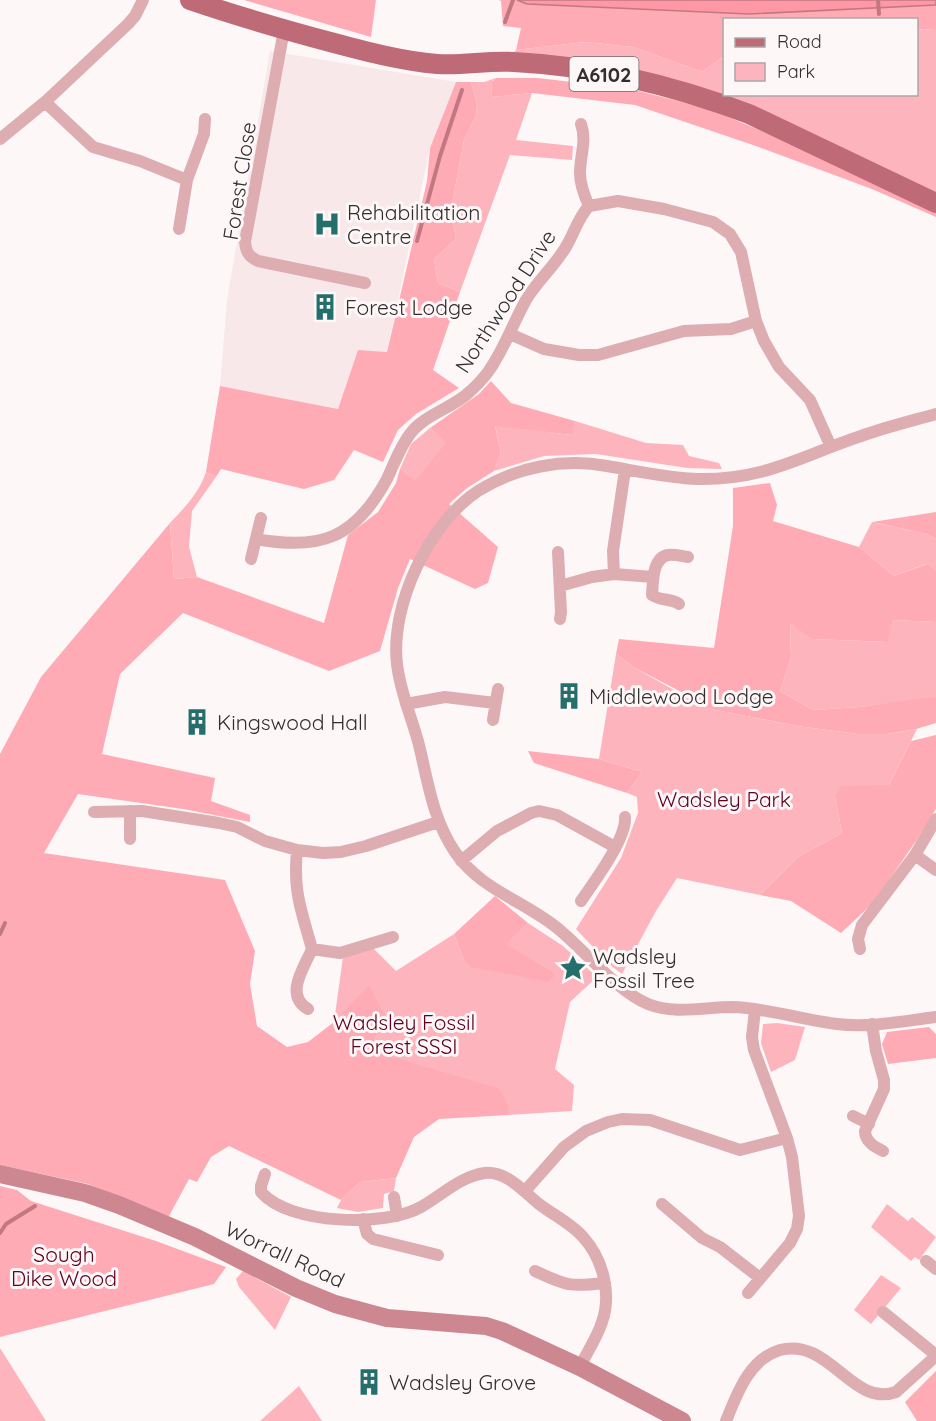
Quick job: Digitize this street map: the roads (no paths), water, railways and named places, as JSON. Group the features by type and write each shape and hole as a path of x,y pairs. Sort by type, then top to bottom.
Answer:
{"main road":[{"name":"A6102","path":"190,0 284,30 399,58 438,64 501,61 530,63 611,75 664,87 749,114 936,203"}],"street":[{"path":"0,139 45,102 128,24 143,0"},
{"name":"Forest Close","path":"284,30 245,242 246,249 252,259 258,261 364,283"},
{"path":"45,102 93,147 140,161 187,180"},
{"path":"178,229 187,180 204,134 205,119"},
{"path":"581,124 585,141 580,171 581,184 589,206 618,201 702,218 724,228 736,242 741,252 756,321 780,367 810,400 831,447"},
{"name":"Northwood Drive","path":"256,539 296,544 330,538 352,525 369,509 410,434 421,423 466,395 488,372 527,298 567,244 580,216 589,206"},
{"path":"510,334 544,349 579,355 598,355 684,331 731,329 756,321"},
{"path":"936,414 831,447 778,468 732,479 677,478 605,465 569,463 529,469 497,481 479,491 453,513 438,531 417,567 403,608 396,661 438,822 461,861 481,881 551,923 636,998 662,1008 678,1010 733,1007 839,1024 872,1024 936,1017"},
{"path":"614,574 613,551 625,470"},
{"path":"251,559 261,518"},
{"path":"558,552 560,619"},
{"path":"679,604 652,595 653,577 662,557 668,555 687,557"},
{"path":"560,586 592,577 614,574 653,577"},
{"path":"493,720 498,689"},
{"path":"406,704 445,697 495,703"},
{"path":"130,811 130,839"},
{"path":"461,861 497,831 539,811 556,815 615,847"},
{"path":"94,812 157,813 237,827 265,840 297,850 323,853 341,852 393,839 438,822"},
{"path":"581,901 624,831 625,817"},
{"path":"861,949 858,939 862,925 915,855 936,819"},
{"path":"297,850 294,876 296,891 299,909 312,949 296,990 298,1001 308,1009"},
{"path":"915,855 936,870"},
{"path":"312,949 340,953 393,937"},
{"path":"748,1293 790,1243 797,1229 798,1201 787,1138 754,1050 752,1037 755,1010"},
{"path":"872,1024 884,1089 865,1137 868,1142 883,1151"},
{"path":"853,1116 869,1124"},
{"path":"525,1191 564,1147 597,1125 615,1120 650,1120 740,1150 787,1138"},
{"path":"265,1174 261,1192 266,1198 293,1212 308,1217 363,1219 398,1216 421,1207 453,1186 487,1173 500,1175 525,1191 583,1237 598,1260 605,1282 606,1301 602,1322 580,1367"},
{"name":"Worrall Road","path":"0,1174 85,1193 119,1205 195,1237 296,1288 335,1304 387,1318 486,1326 502,1331 580,1367 682,1421"},
{"path":"394,1197 398,1216"},
{"path":"662,1204 702,1238 720,1247 760,1278"},
{"path":"363,1219 367,1233 373,1239 438,1255"},
{"path":"926,1261 936,1269"},
{"path":"535,1271 572,1286 605,1282"},
{"path":"726,1421 747,1375 755,1365 776,1351 799,1348 810,1350 851,1381 877,1394 896,1392 936,1356 883,1312"}],"waterway":[{"path":"505,22 513,0"},
{"path":"878,0 879,14"},
{"path":"417,241 440,156 462,90"},
{"path":"0,934 5,923"},
{"path":"0,1233 6,1224 35,1206"}],"place":[{"name":"Rehabilitation Centre","path":"327,224"},
{"name":"Forest Lodge","path":"325,307"},
{"name":"Middlewood Lodge","path":"569,696"},
{"name":"Kingswood Hall","path":"197,722"},
{"name":"Wadsley Fossil Tree","path":"573,968"},
{"name":"Wadsley Grove","path":"369,1382"}],"park label":[{"name":"Wadsley Park","path":"724,799"},
{"name":"Wadsley Fossil Forest SSSI","path":"404,1034"},
{"name":"Sough Dike Wood","path":"64,1266"}]}
